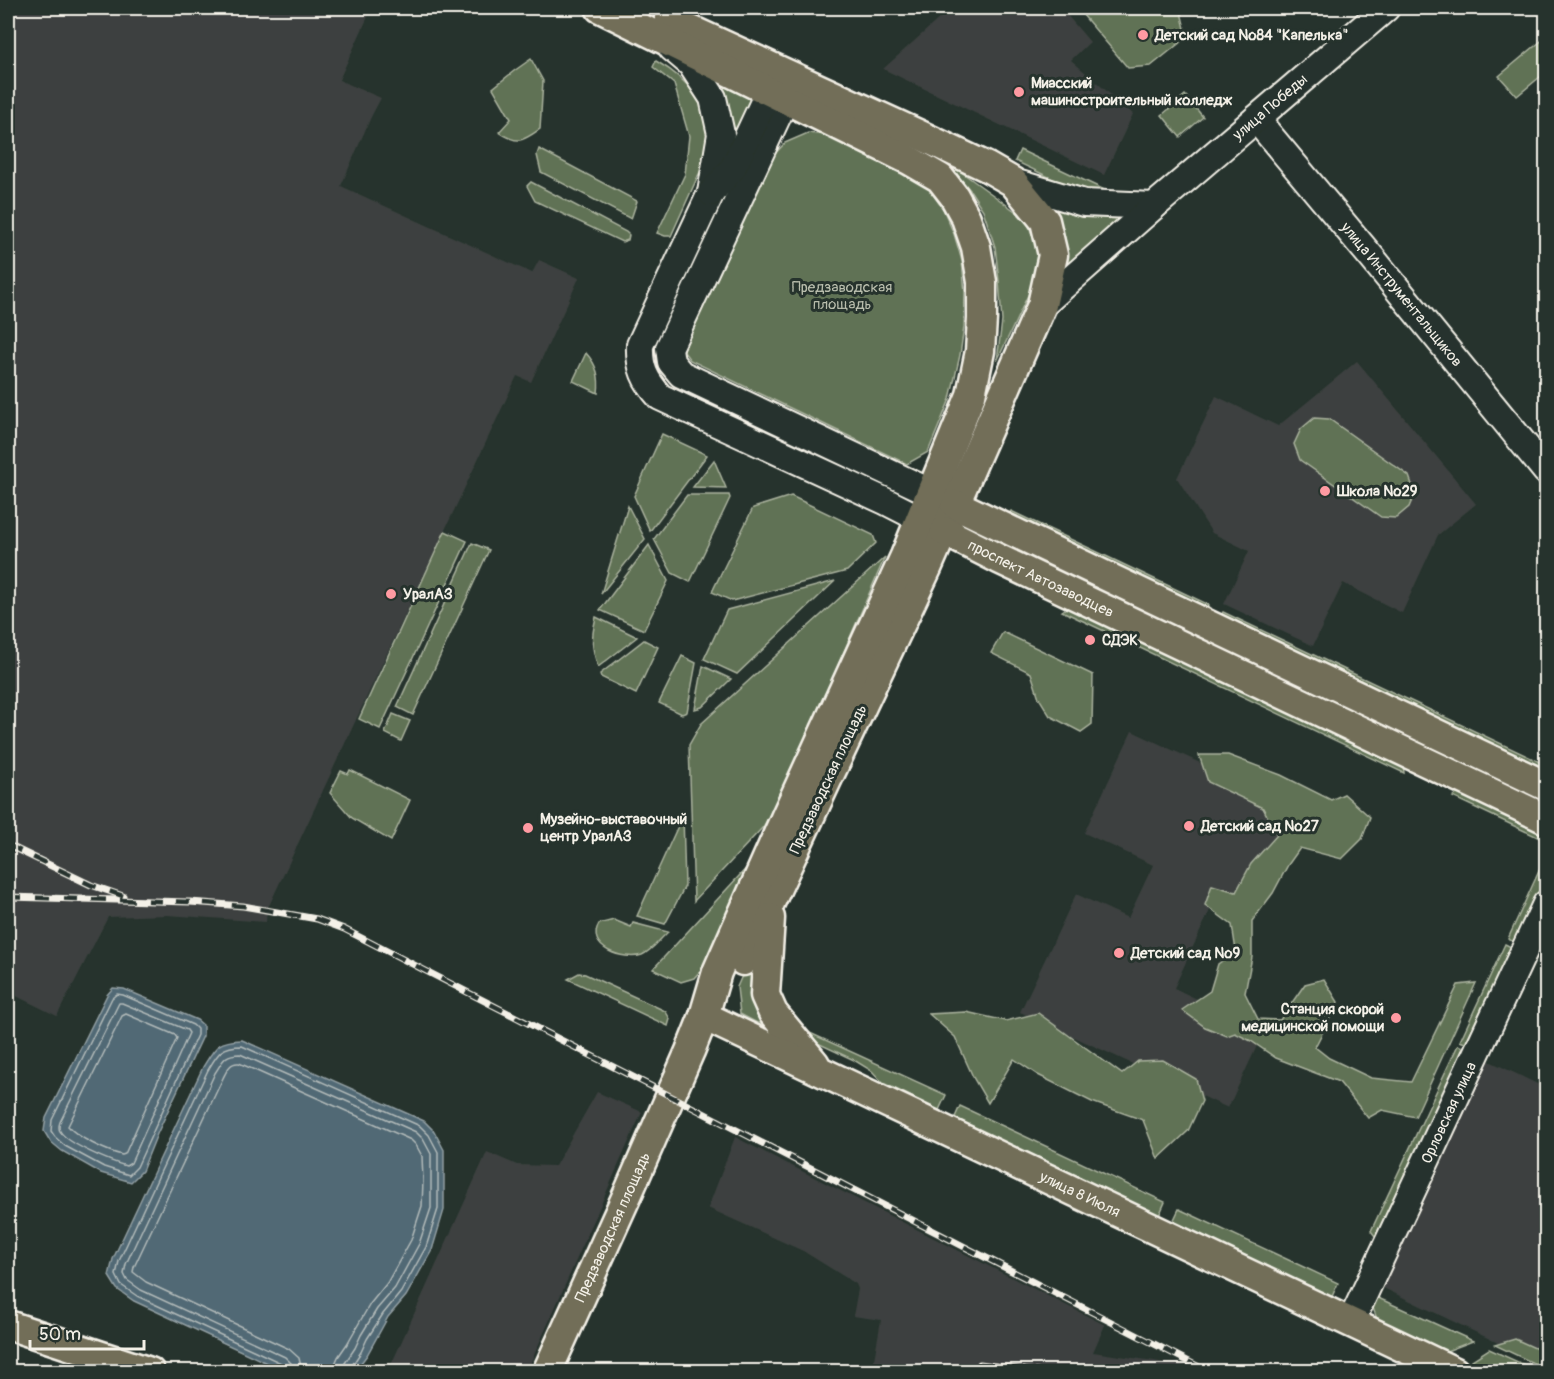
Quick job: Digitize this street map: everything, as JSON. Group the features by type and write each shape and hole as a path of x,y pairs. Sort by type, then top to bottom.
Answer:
{"main road":[{"path":"600,8 661,37 782,85"},
{"path":"640,8 782,85"},
{"name":"улица Победы","path":"1042,305 1386,8"},
{"path":"661,37 691,64 713,98 721,134 711,193"},
{"path":"711,193 733,168 782,85"},
{"name":"Предзаводская площадь","path":"704,1016 734,980 773,897 943,498 1042,305 1053,255 1045,221 1013,182 987,166 782,85"},
{"name":"Предзаводская площадь","path":"782,85 940,178 954,196 966,218 976,247 982,282 980,351 971,395 943,498"},
{"name":"проспект Автозаводцев","path":"782,85 669,348 671,362 681,374 1546,786"},
{"name":"улица Инструментальщиков","path":"1256,119 1546,471"},
{"path":"1013,182 1084,203 1154,206"},
{"name":"проспект Автозаводцев","path":"711,193 640,345 639,358 643,373 660,397 885,501 999,560 1546,819"},
{"name":"Предзаводская площадь","path":"547,1371 629,1191 704,1016 717,972 786,816 905,556 932,525"},
{"path":"773,897 765,994 772,1013 822,1072"},
{"name":"Орловская улица","path":"1351,1322 1546,903"},
{"name":"улица 8 Июля","path":"704,1016 1455,1371"},
{"path":"8,1325 150,1371"}],"shaded area":[{"path":"8,8 372,8 339,80 381,98 341,186 532,273 539,260 579,278 531,382 517,376 267,910 266,922 167,915 108,917 57,1016 8,992"},
{"name":"Миасский машиностроительный колледж","path":"951,8 1061,8 1090,42 1071,60 1133,114 1104,175 883,69"},
{"name":"Школа №29","path":"1357,361 1476,504 1438,535 1402,613 1343,583 1313,646 1224,604 1249,551 1212,533 1177,478 1216,396 1278,426"},
{"path":"1132,731 1298,809 1251,910 1217,895 1174,988 1264,1031 1228,1108 1020,1012 1076,894 1128,918 1153,865 1084,833"},
{"path":"1481,1057 1546,1088 1546,1366 1375,1284"},
{"path":"597,1092 642,1112 527,1371 395,1371 391,1365 487,1152 517,1165 555,1166"},
{"path":"735,1137 1105,1325 1093,1352 1188,1366 1200,1371 872,1371 881,1320 853,1316 858,1289 856,1284 803,1251 708,1208"}],"green space":[{"name":"Детский сад №84 \"Капелька\"","path":"1077,8 1180,8 1187,37 1151,66 1128,68"},
{"path":"1546,37 1546,72 1517,96 1499,76"},
{"path":"531,59 543,81 540,129 525,139 511,139 499,132 511,119 493,88"},
{"path":"656,61 679,77 698,98 705,109 711,136 706,160 671,236 657,233 685,174 689,136 674,84 653,67"},
{"path":"710,73 757,95 725,164"},
{"path":"1185,95 1203,117 1180,137 1162,115"},
{"name":"Предзаводская площадь","path":"808,133 826,135 912,176 928,187 943,209 954,234 962,261 965,292 960,355 950,399 928,452 907,464 690,360 684,352 685,339 771,158 785,143"},
{"path":"539,149 637,201 631,219 541,172 537,155"},
{"path":"1020,150 1113,194 1076,190 1015,161"},
{"path":"946,161 1015,211 1028,224 1035,242 1039,260 1036,278 997,361 1002,321 995,247 983,210"},
{"path":"531,182 626,232 629,235 628,240 622,242 535,201 527,186"},
{"path":"1039,194 1138,213 1066,277 1066,246 1061,223"},
{"path":"586,353 597,372 598,393 573,381"},
{"path":"1314,418 1329,419 1409,476 1415,493 1409,507 1396,518 1381,517 1300,460 1294,444 1301,429"},
{"path":"662,434 707,455 650,531 634,496"},
{"path":"714,460 726,488 693,487"},
{"path":"687,495 729,495 730,498 690,582 672,573 654,539"},
{"path":"791,496 873,535 876,543 847,571 732,601 712,592 753,508"},
{"path":"628,506 645,539 601,594"},
{"path":"1011,511 1209,605 1206,613 1007,519"},
{"path":"445,531 467,541 380,729 359,719"},
{"path":"989,533 1546,799 1546,811 984,537"},
{"path":"472,543 489,550 413,715 397,707"},
{"path":"649,545 668,581 644,630 600,610"},
{"path":"885,557 785,787 763,827 694,901 689,745 701,724"},
{"path":"835,581 737,674 704,659 727,610"},
{"path":"1072,604 1403,761 1404,773 1062,611"},
{"path":"1223,612 1546,765 1546,775 1219,619"},
{"path":"596,617 637,637 598,667 593,642"},
{"path":"1003,632 1093,675 1092,724 1081,732 1050,716 1039,698 1031,673 991,653"},
{"path":"644,640 658,647 636,694 601,677 600,674"},
{"path":"682,656 696,663 687,712 682,714 659,703"},
{"path":"703,666 731,679 702,707 695,709"},
{"path":"393,714 410,721 401,741 385,733"},
{"path":"1199,755 1228,755 1281,775 1331,800 1344,794 1370,817 1362,839 1342,859 1300,848 1273,893 1252,921 1252,957 1245,993 1258,1019 1280,1020 1305,984 1324,979 1338,1002 1315,1047 1329,1058 1371,1078 1411,1082 1458,985 1476,983 1415,1117 1382,1110 1368,1118 1339,1082 1276,1058 1235,1033 1227,1036 1205,1027 1182,1010 1210,991 1218,964 1236,951 1232,925 1205,905 1212,885 1236,892 1251,864 1277,835 1263,808 1208,782"},
{"path":"350,770 410,800 391,841 352,818 330,793 341,771 348,774"},
{"path":"1463,789 1546,829 1546,841 1453,797"},
{"path":"683,815 685,886 665,924 637,916"},
{"path":"1545,858 1546,882 1518,944 1508,939"},
{"path":"752,862 701,970 694,978 681,982 653,969"},
{"path":"614,920 631,927 633,923 668,932 653,948 642,955 617,954 602,946 597,940 596,932 599,924"},
{"path":"766,921 761,983 790,1040 740,1014 737,987"},
{"path":"1505,944 1515,949 1470,1045 1460,1041"},
{"path":"579,973 663,1010 670,1019 668,1026 568,979"},
{"path":"966,1012 1006,1021 1038,1013 1122,1074 1138,1061 1163,1060 1196,1079 1202,1101 1188,1131 1158,1159 1143,1120 1092,1102 1038,1075 1014,1059 988,1103 955,1037 929,1014"},
{"path":"788,1023 946,1095 939,1110 883,1083 872,1071 854,1060 794,1032"},
{"path":"1458,1045 1468,1050 1381,1236 1375,1236 1371,1231"},
{"path":"960,1106 1165,1202 1157,1220 952,1124"},
{"path":"1179,1209 1338,1283 1330,1301 1171,1226"},
{"path":"1376,1297 1473,1341 1444,1352 1378,1322 1372,1305"},
{"path":"1515,1339 1546,1353 1546,1369 1495,1345"},
{"path":"1489,1349 1538,1371 1485,1371 1475,1367 1472,1360"}],"water":[{"path":"113,988 124,989 197,1020 203,1025 203,1036 142,1171 131,1182 101,1173 62,1151 50,1141 44,1131 46,1118 107,995"},
{"path":"242,1040 424,1121 434,1131 444,1150 444,1210 432,1250 406,1296 388,1317 367,1355 355,1371 284,1371 134,1301 117,1289 109,1276 113,1259 203,1067 222,1043"}],"railway":[{"path":"8,845 91,885 123,896"},
{"path":"8,897 190,902 243,906 317,919 344,929 1209,1372"},
{"path":"980,1364 1037,1372"}],"place":[{"name":"Детский сад №84 \"Капелька\"","path":"1143,35"},
{"name":"Миасский машиностроительный колледж","path":"1019,92"},
{"name":"Школа №29","path":"1325,491"},
{"name":"УралАЗ","path":"391,594"},
{"name":"СДЭК","path":"1090,640"},
{"name":"Детский сад №27","path":"1189,826"},
{"name":"Музейно-выставочный центр УралАЗ","path":"528,828"},
{"name":"Детский сад №9","path":"1119,953"},
{"name":"Станция скорой медицинской помощи","path":"1396,1018"}]}
